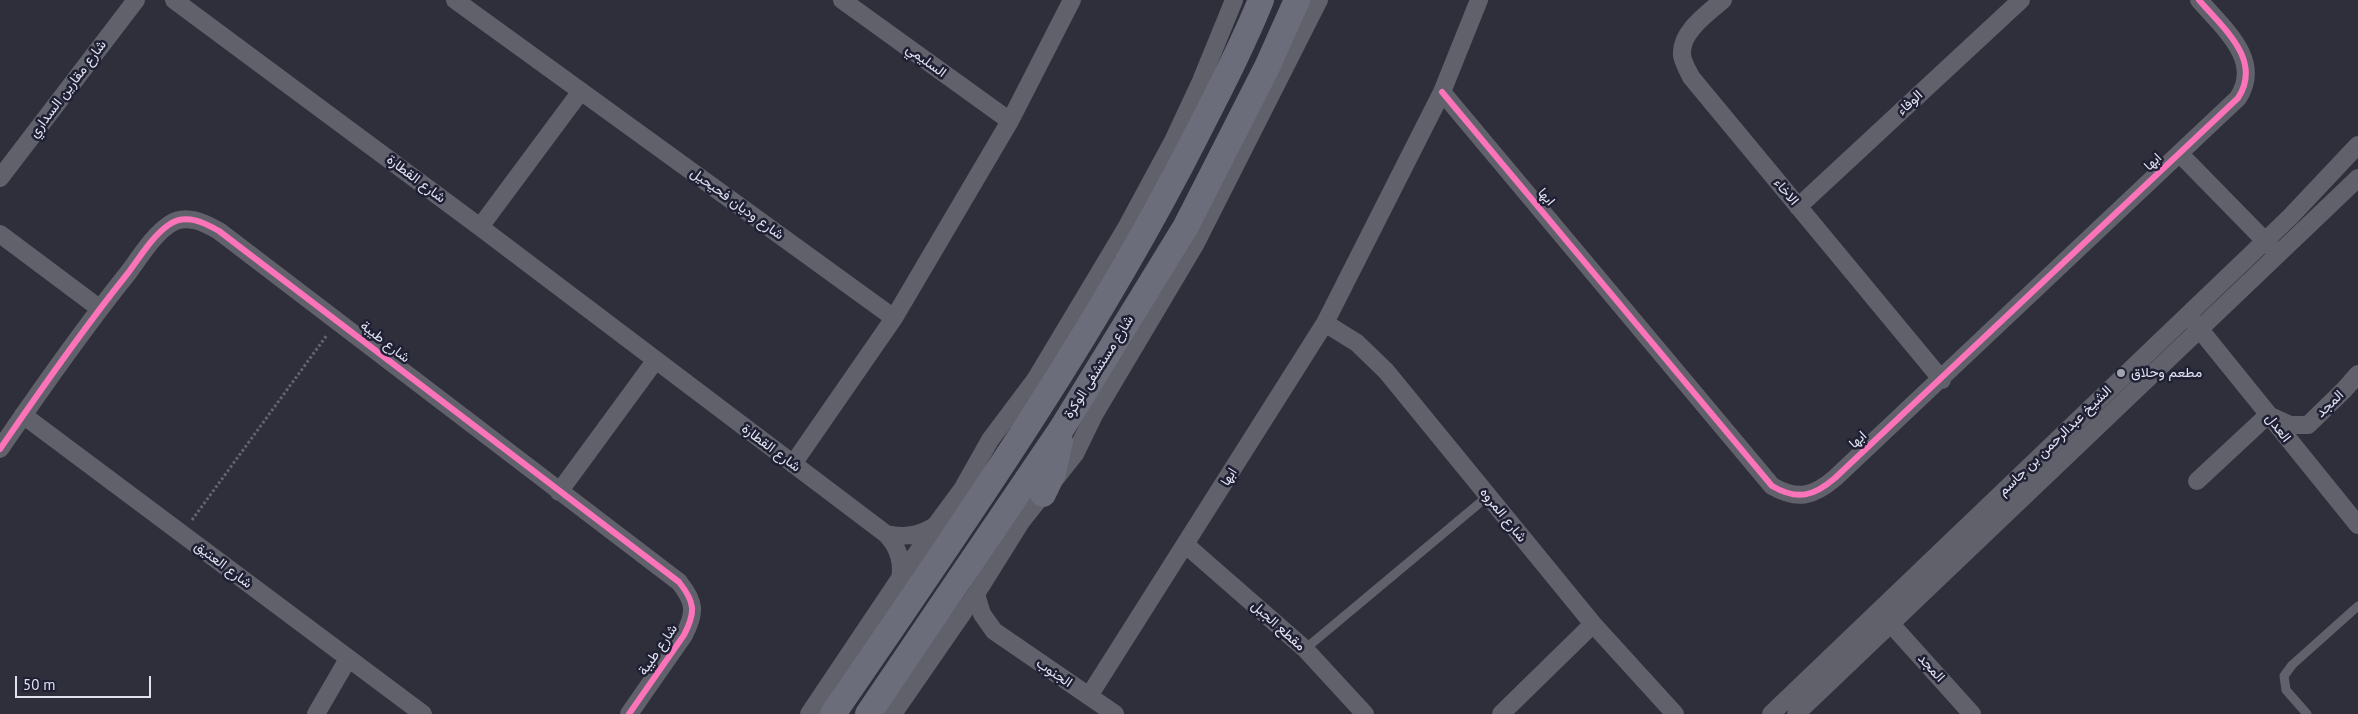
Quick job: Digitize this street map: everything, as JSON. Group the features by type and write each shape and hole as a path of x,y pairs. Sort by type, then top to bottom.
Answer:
{"street":[{"name":"شارع مقارين السداري","path":"0,178 136,0"},
{"name":"شارع القطارة","path":"174,0 480,227 886,534 898,551 902,571 900,581"},
{"name":"شارع وديان فحيحيل","path":"455,0 894,318"},
{"name":"السليمي","path":"842,0 1010,122"},
{"path":"793,464 894,318 1010,122 1072,0"},
{"path":"809,714 900,581 935,526 963,488 990,440 1034,380 1126,228 1173,141 1201,81 1234,0"},
{"path":"1238,52 1241,0"},
{"path":"833,714 1037,412 1135,251 1159,209 1238,52 1261,0"},
{"name":"شارع مستشفى الوكرة","path":"868,714 1062,428 1186,226 1267,67 1297,0"},
{"name":"شارع مستشفى الوكرة","path":"893,714 976,594 1021,522 1075,454 1094,416 1195,245 1319,0"},
{"name":"ابها","path":"1089,696 1326,323 1442,92 1479,0"},
{"name":"الاخاء","path":"1723,0 1694,26 1685,41 1682,54 1691,77 1942,380"},
{"name":"الوفاء","path":"1798,207 2021,0"},
{"name":"ابها","path":"1442,92 1772,486 1786,494 1804,494 1820,491 1942,380 2238,98 2245,87 2248,76 2247,62 2242,52 2199,0"},
{"path":"480,227 580,91"},
{"name":"الشيخ عبدالرحمن بن جاسم","path":"1796,714 1884,616 2188,314 2322,185 2358,145"},
{"name":"ابها","path":"2180,154 2278,254"},
{"name":"الشيخ عبدالرحمن بن جاسم","path":"1771,714 1884,616 2200,330 2358,178"},
{"name":"شارع طيبة","path":"0,448 100,308 159,234 171,223 185,220 201,220 219,231 338,321 679,582 689,594 694,607 690,623 684,635 629,714"},
{"path":"0,234 100,308"},
{"name":"العدل","path":"2188,314 2358,525"},
{"name":"شارع المروه","path":"1326,323 1357,343 1386,371 1593,624 1675,714"},
{"path":"559,492 655,361"},
{"name":"المجد","path":"2268,415 2290,425 2308,425 2358,374"},
{"name":"شارع العتيق","path":"23,415 423,714"},
{"path":"2197,481 2268,415"},
{"path":"1043,494 1059,454 1062,428"},
{"path":"963,488 1002,463"},
{"path":"886,534 916,535 935,526"},
{"name":"مقطع الجبل","path":"1186,545 1305,649 1365,714"},
{"name":"الجنوب","path":"976,594 982,614 994,631 1115,714"},
{"name":"المجد","path":"1884,616 1972,714"},
{"path":"1501,714 1593,624"},
{"name":"الجنوب","path":"952,630 973,626 994,631"},
{"path":"316,714 348,659"}],"lane":[{"path":"1305,649 1488,496"},
{"path":"2307,714 2286,690 2284,676 2292,665 2358,606"}],"path":[{"path":"182,534 338,321"}],"cycle path":[{"path":"1442,92 1772,486 1781,491 1798,495 1820,489 1835,478 2238,98 2244,84 2246,71 2243,58 2237,45 2228,33 2199,0"},
{"path":"0,449 79,337 152,240 176,221 189,219 202,222 219,231 679,582 691,601 691,620 684,635 629,714"}],"place":[{"name":"مطعم وحلاق","path":"2121,373"}]}
